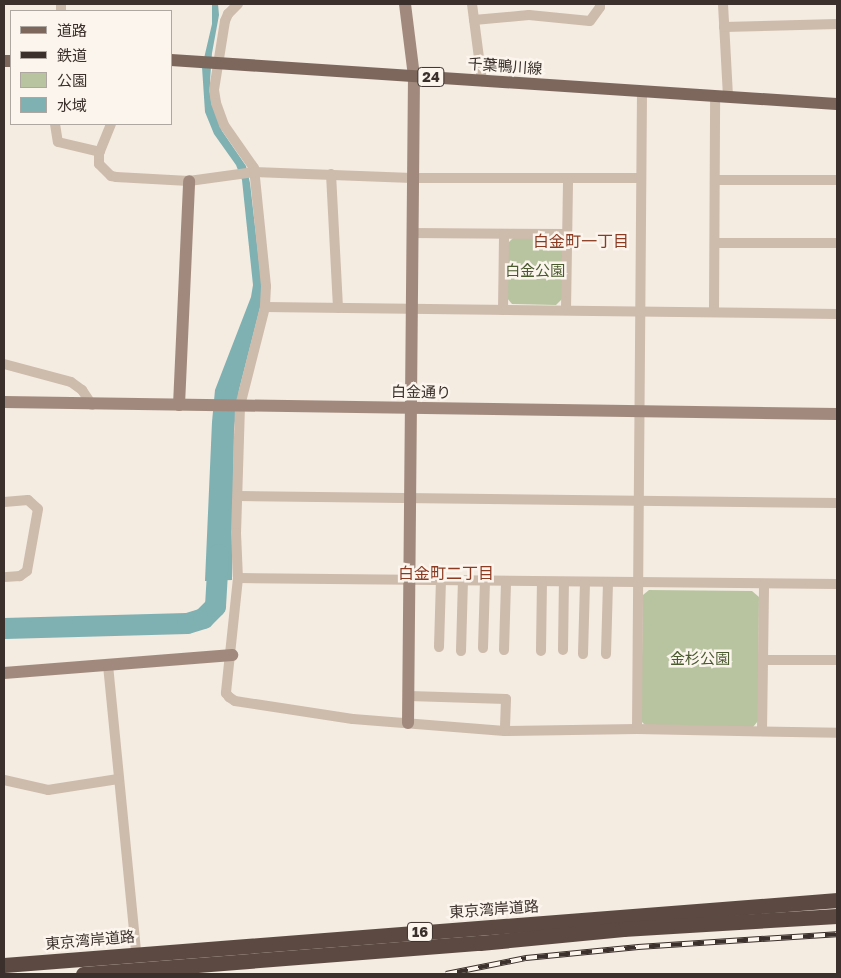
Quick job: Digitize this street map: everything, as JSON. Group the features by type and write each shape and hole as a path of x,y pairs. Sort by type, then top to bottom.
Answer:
{"highway":[{"name":"東京湾岸道路","path":"4,965 136,953 837,900"},
{"name":"東京湾岸道路","path":"83,974 461,945 623,929 837,916"}],"main road":[{"name":"千葉鴨川線","path":"172,60 837,104"}],"street":[{"path":"405,4 414,76 408,723"},
{"path":"472,4 482,81"},
{"path":"474,20 529,15 590,21 600,7 600,4"},
{"path":"723,4 728,96"},
{"path":"234,6 225,21 212,62 214,90 218,110 228,132 252,164 251,172 265,268 265,307 240,406 236,534 238,578 232,654 226,693 234,701 353,719 505,732 637,729 837,733"},
{"path":"724,26 837,24"},
{"path":"637,729 642,91"},
{"path":"714,312 716,243 715,96"},
{"path":"55,125 58,142 100,152"},
{"path":"111,125 100,152 99,164 111,176 189,181 251,172 412,178 568,180 641,178"},
{"path":"331,174 338,308"},
{"path":"566,310 568,180"},
{"path":"716,180 837,180"},
{"path":"180,405 189,181"},
{"path":"412,233 566,234"},
{"path":"503,310 504,234"},
{"path":"716,243 837,242"},
{"path":"265,307 837,314"},
{"path":"4,364 72,382 82,390 92,405"},
{"name":"白金通り","path":"4,402 92,405 640,410 837,414"},
{"path":"238,496 837,503"},
{"path":"4,502 28,500 37,506 38,512 27,571 20,576 4,577"},
{"path":"238,578 837,584"},
{"path":"439,646 440,581"},
{"path":"461,651 463,581"},
{"path":"483,648 485,581"},
{"path":"504,650 506,581"},
{"path":"540,651 542,582"},
{"path":"563,650 564,582"},
{"path":"583,654 585,582"},
{"path":"606,654 608,582"},
{"path":"762,730 764,584"},
{"path":"4,673 232,654"},
{"path":"763,660 837,660"},
{"path":"108,665 136,953"},
{"path":"409,696 506,699 505,732"},
{"path":"4,780 48,790 118,779"}],"green space":[{"name":"白金公園","path":"513,238 556,238 562,243 562,299 556,305 512,304 507,298 508,243"},
{"name":"金杉公園","path":"649,590 752,591 759,597 758,721 753,727 647,727 641,721 643,595"}],"water":[{"path":"212,4 218,4 219,15 212,53 211,102 222,131 246,166 250,183 263,296 239,390 234,429 232,580 205,581 215,390 251,297 253,285 242,180 236,165 214,134 205,112 202,67 212,24"}],"waterway":[{"path":"4,628 187,623 203,618 215,606 218,554"}],"railway":[{"path":"446,974 526,958 638,947 837,934"}],"district":[{"name":"白金町一丁目","path":"581,241"},
{"name":"白金町二丁目","path":"446,573"}]}
